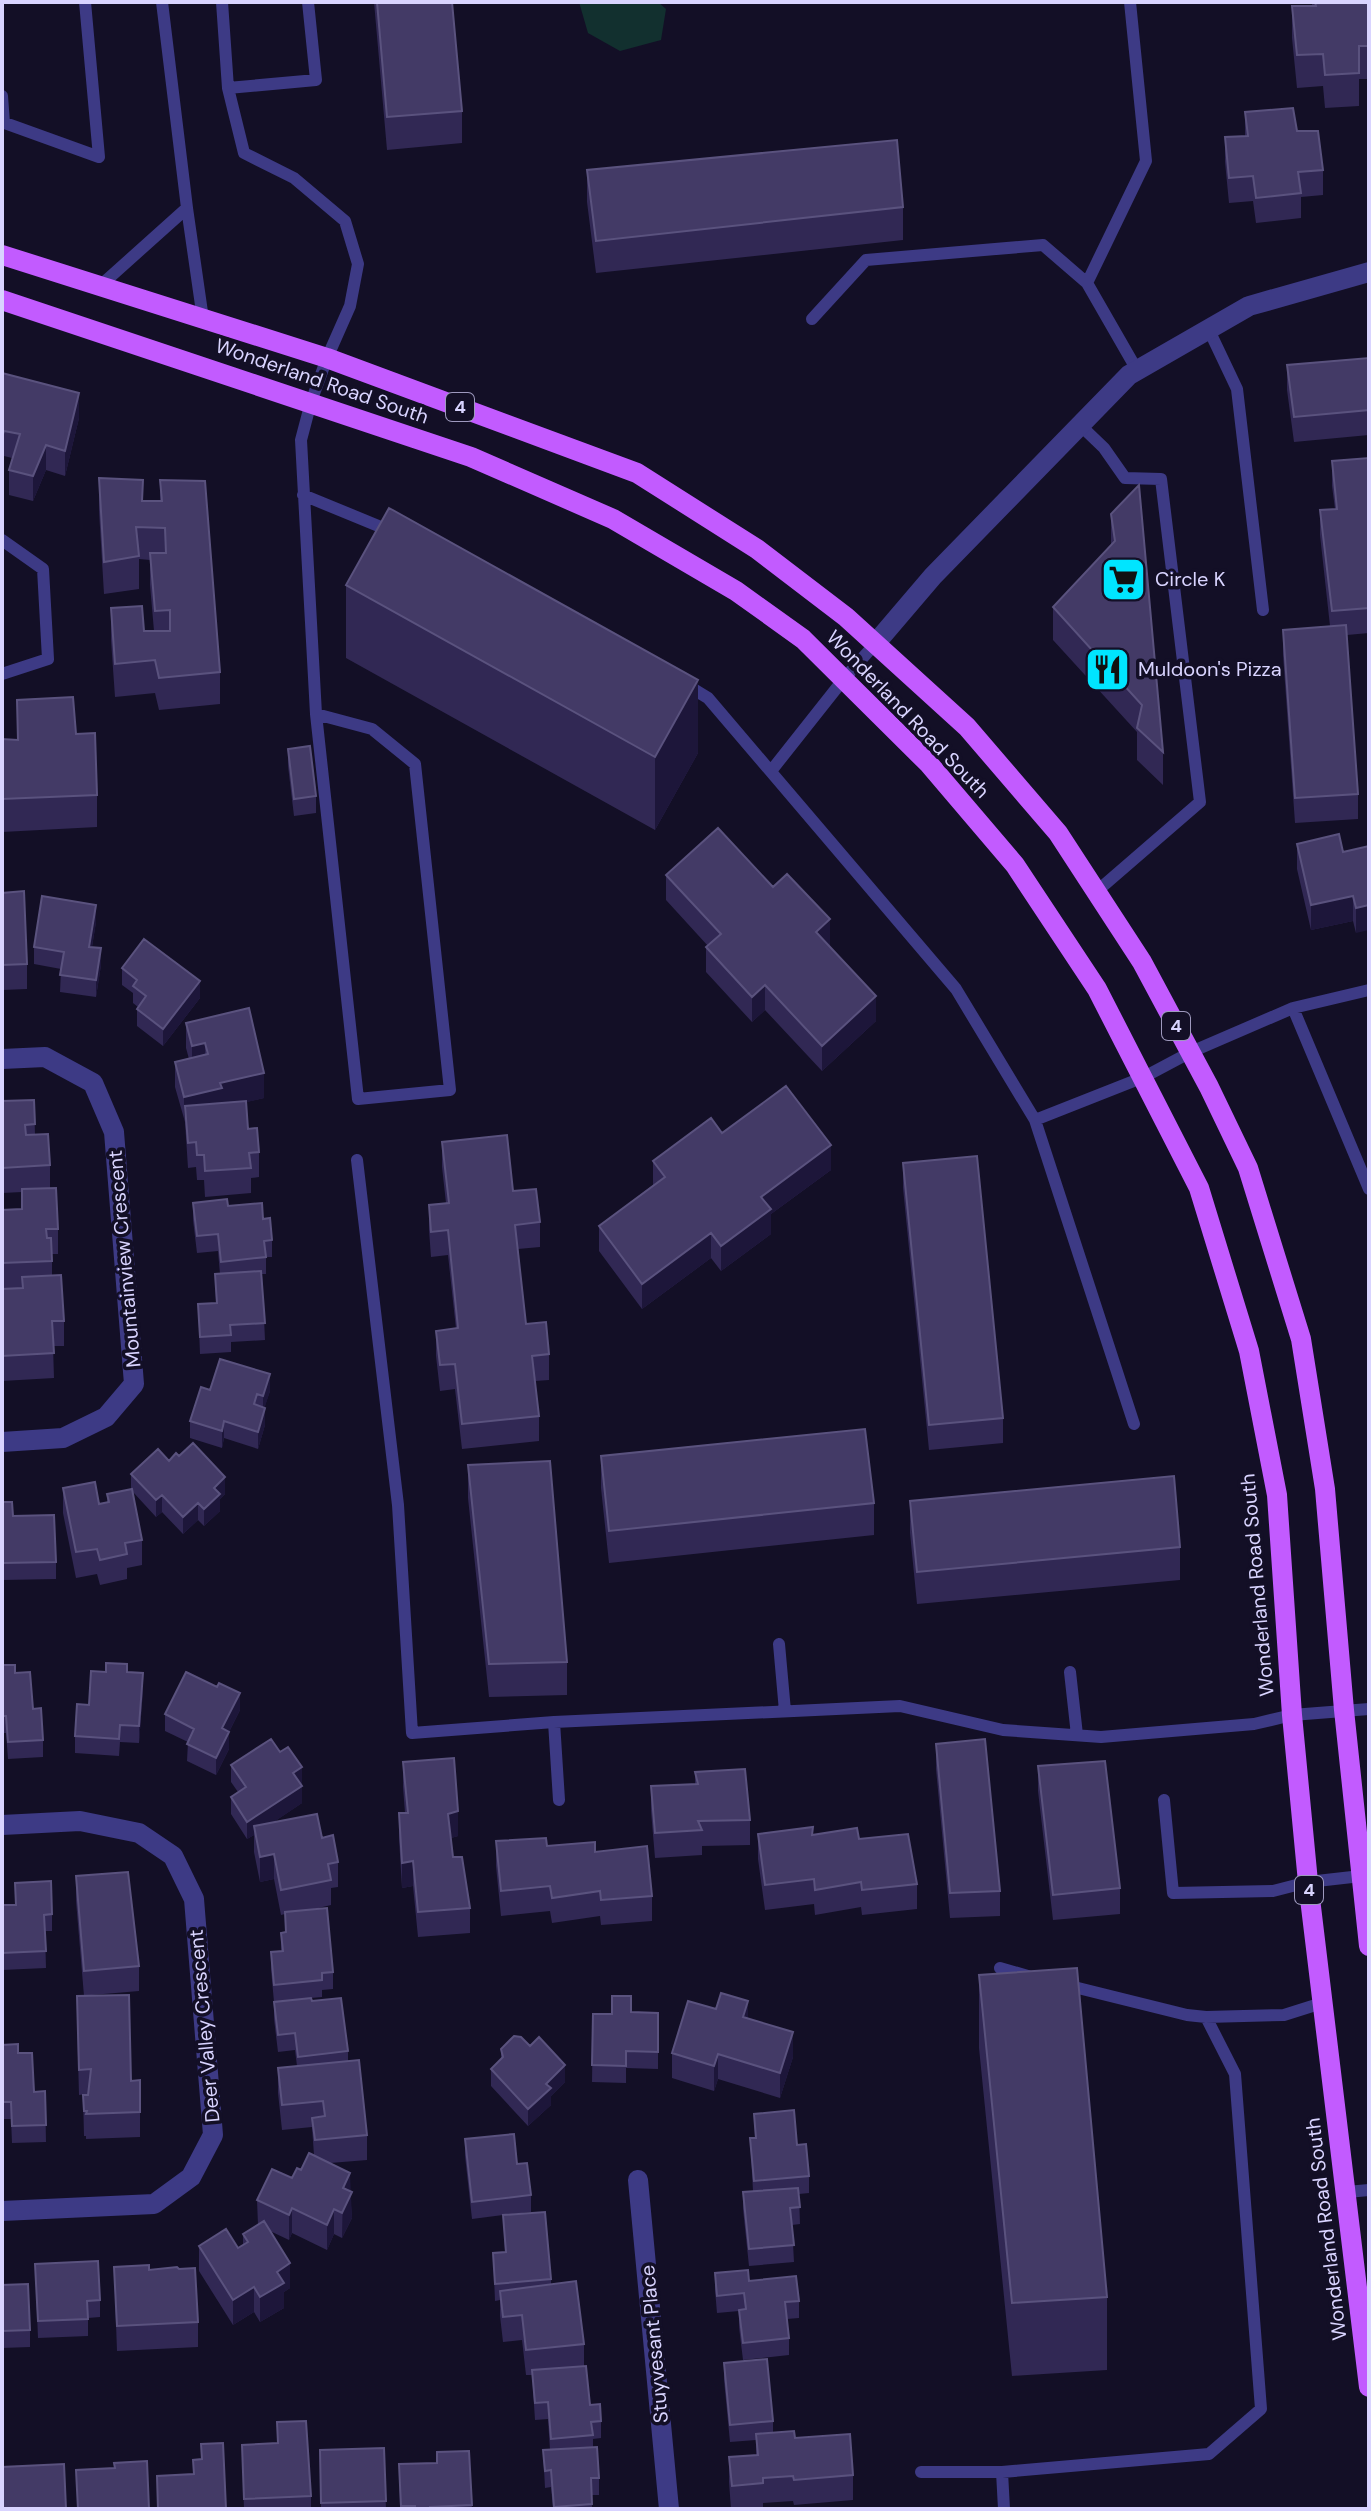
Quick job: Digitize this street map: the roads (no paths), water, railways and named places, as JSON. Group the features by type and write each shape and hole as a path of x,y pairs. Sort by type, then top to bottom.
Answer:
{"main road":[{"name":"Wonderland Road South","path":"2,255 327,358 637,473 757,549 846,617 967,727 1058,833 1142,962 1248,1168 1301,1339 1325,1489 1344,1710 1369,1938"},
{"name":"Wonderland Road South","path":"2,300 471,457 613,519 736,591 803,639 929,764 1015,865 1097,989 1199,1188 1249,1351 1277,1495 1292,1715 1308,1882 1369,2387"}],"street":[{"path":"875,644 933,576 1129,375 1249,306 1369,272"},
{"name":"Mountainview Crescent","path":"2,1059 45,1057 93,1083 114,1132 134,1384 106,1417 63,1438 2,1442"},
{"name":"Deer Valley Crescent","path":"2,1825 80,1821 139,1833 173,1856 194,1899 213,2135 191,2177 154,2204 2,2211"},
{"name":"Stuyvesant Place","path":"638,2180 669,2509"}],"lane":[{"path":"2,96 3,122 99,157 85,2"},
{"path":"162,2 203,319"},
{"path":"222,2 228,88 244,153 294,178 345,221 358,264 350,306 327,358 301,440 316,714 358,1099 450,1090 415,764 372,729 316,714"},
{"path":"228,88 316,80 308,2"},
{"path":"1087,283 1146,161 1130,2"},
{"path":"100,286 187,208"},
{"path":"812,319 866,260 1043,245 1087,283 1137,370"},
{"path":"1209,330 1237,389 1263,610"},
{"path":"1079,424 1104,448 1125,478 1161,479 1200,802 1096,892"},
{"path":"303,495 402,535"},
{"path":"2,540 43,569 48,659 2,674"},
{"path":"771,771 875,644"},
{"path":"669,675 708,698 956,989 1035,1120 1134,1424"},
{"path":"1035,1120 1144,1077 1191,1052 1293,1008 1369,990"},
{"path":"1293,1008 1369,1189"},
{"path":"357,1160 398,1505 412,1733 554,1722 900,1706 1003,1730 1101,1737 1254,1724 1292,1715 1369,1709"},
{"path":"779,1644 785,1711"},
{"path":"1070,1672 1077,1735"},
{"path":"554,1722 559,1800"},
{"path":"1164,1800 1173,1893 1273,1891 1308,1882 1361,1876"},
{"path":"1000,1968 1044,1979"},
{"path":"1058,1983 1206,2017 1284,2015 1322,2003"},
{"path":"921,2472 1002,2472 1209,2454 1261,2409 1235,2074 1206,2017"},
{"path":"1347,2192 1369,2190"},
{"path":"1002,2472 1004,2509"}],"place":[{"name":"Circle K","path":"1124,579"},
{"name":"Muldoon's Pizza","path":"1107,669"}]}
